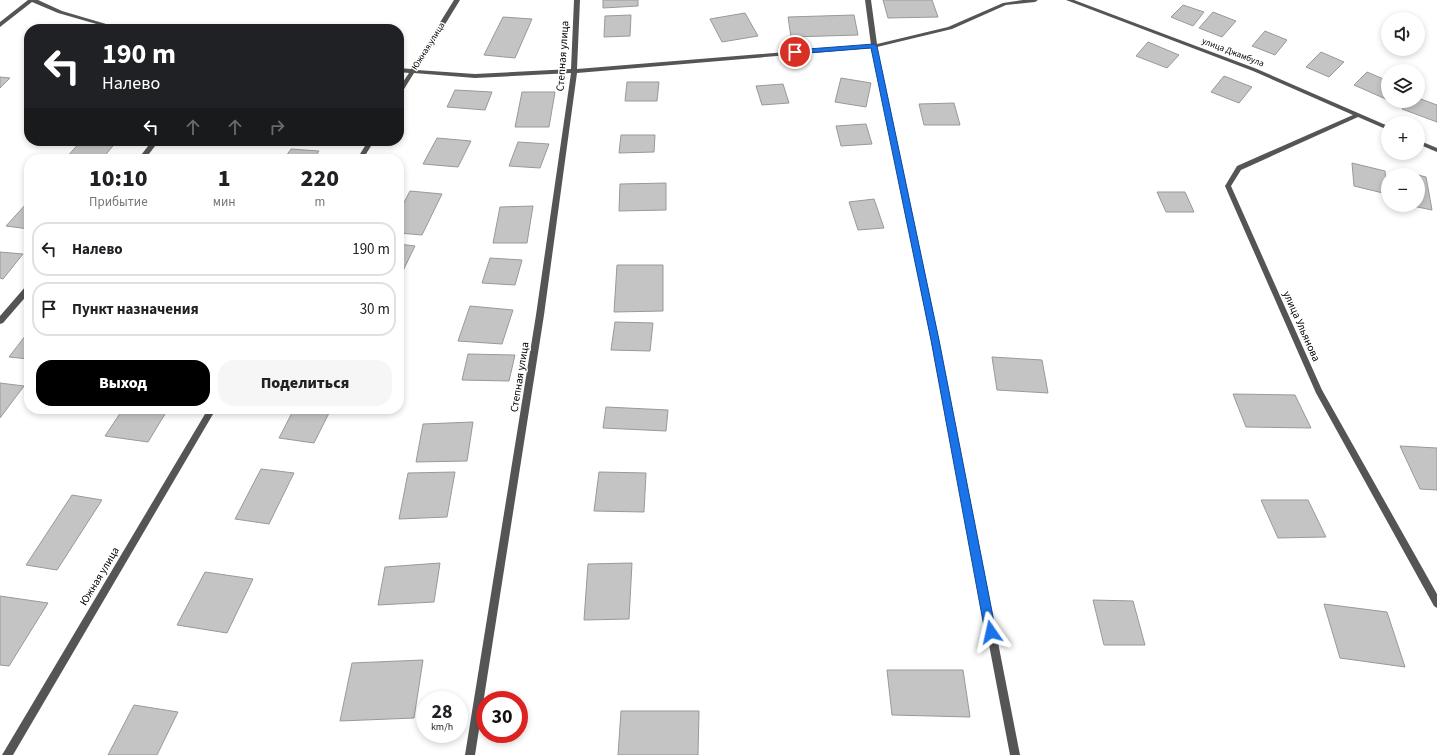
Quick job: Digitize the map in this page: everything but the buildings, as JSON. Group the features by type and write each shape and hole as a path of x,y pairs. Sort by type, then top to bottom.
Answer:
{"street":[{"path":"0,25 32,0 60,12 102,24"},
{"name":"Южная улица","path":"404,85 457,0"},
{"name":"Степная улица","path":"470,755 540,315 574,71 577,0"},
{"path":"868,0 874,46 935,340 1015,755"},
{"path":"404,71 475,76 574,71 874,46 950,28 1005,4 1036,0"},
{"name":"улица Джамбула","path":"1069,0 1255,70 1381,125"},
{"name":"улица Ульянова","path":"1358,115 1239,168 1228,186 1319,391 1437,603"},
{"path":"1425,145 1437,150"},
{"path":"145,154 152,146"},
{"path":"0,321 24,294"},
{"name":"Южная улица","path":"7,755 209,414"}],"route":[{"path":"795,52 874,46 935,340 991,632"}]}
